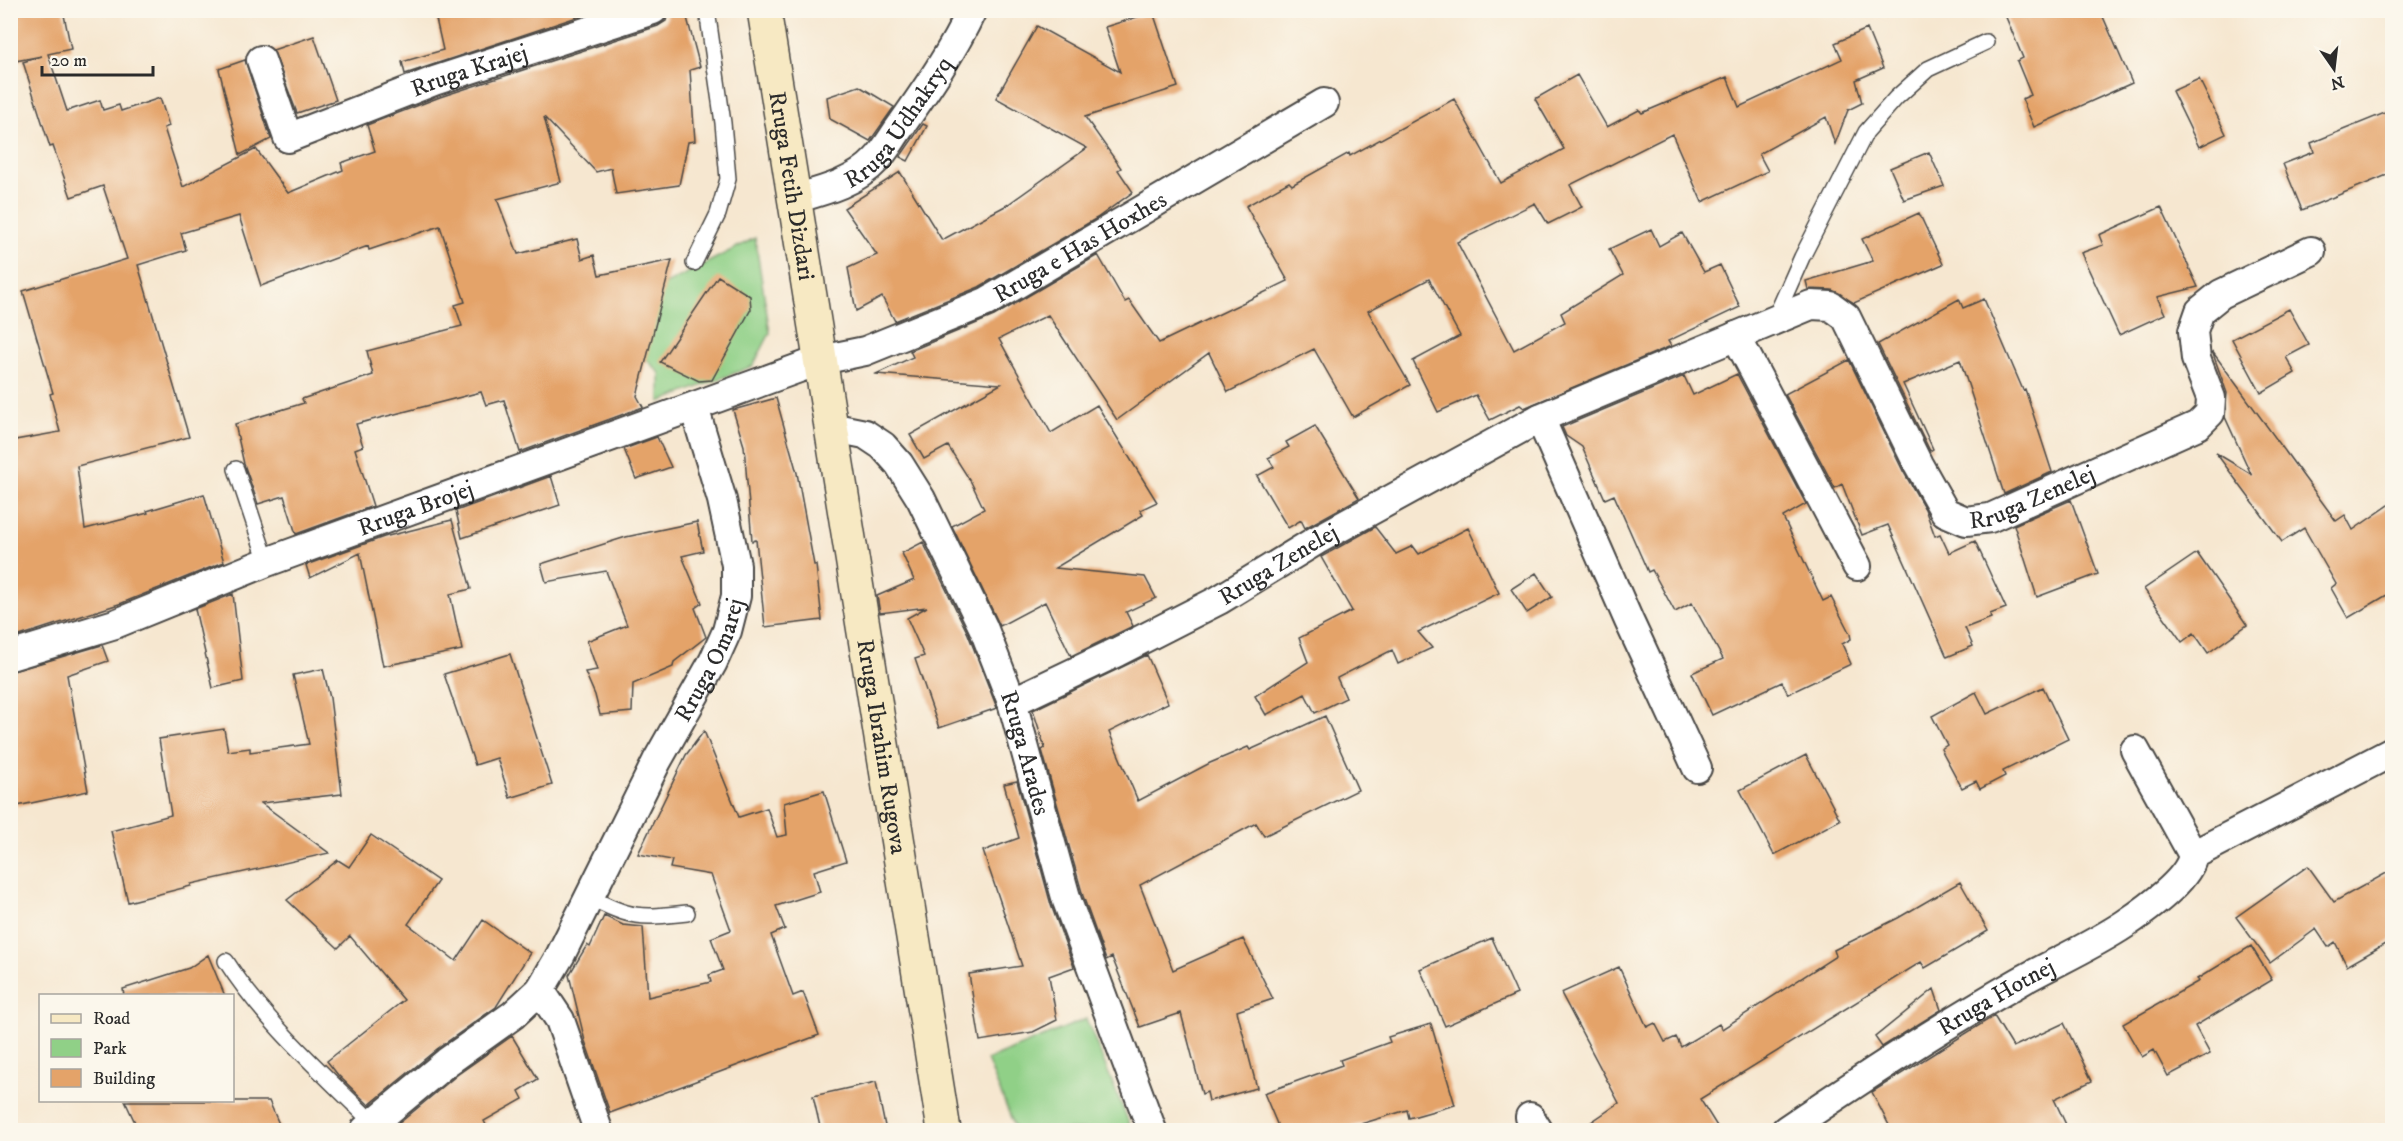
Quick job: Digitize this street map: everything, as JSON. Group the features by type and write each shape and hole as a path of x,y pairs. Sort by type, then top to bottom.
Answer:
{"main road":[{"name":"Rruga Fetih Dizdari","path":"764,10 822,360"},
{"name":"Rruga Ibrahim Rugova","path":"822,360 830,427 944,1131"}],"street":[{"name":"Rruga Krajej","path":"261,60 288,138 434,81 653,10"},
{"name":"Rruga Udhakryq","path":"794,199 851,178 875,161 917,103 964,29 972,10"},
{"name":"Rruga e Has Hoxhes","path":"822,360 865,351 986,302 1324,103"},
{"name":"Rruga Zenelej","path":"1012,702 1219,600 1317,540 1540,418 1811,305 1830,306 1846,317 1933,492 1946,512 1966,521 1990,518 2198,424 2210,413 2211,398 2196,358 2193,331 2200,311 2221,294 2312,251"},
{"path":"1736,336 1857,566"},
{"name":"Rruga Brojej","path":"10,656 115,624 267,561 822,360"},
{"name":"Rruga Omarej","path":"370,1127 447,1062 513,1015 540,990 560,956 657,761 713,662 727,631 736,596 736,565 722,500 694,407"},
{"path":"1540,418 1629,621 1697,768"},
{"name":"Rruga Arades","path":"830,427 865,434 884,446 899,464 921,499 983,627 1012,702 1067,901 1152,1131"},
{"path":"2135,750 2193,855 2392,752"},
{"name":"Rruga Hotnej","path":"1786,1131 1893,1057 2020,982 2124,925 2182,879 2192,865 2193,855"},
{"path":"540,990 560,1020 598,1131"}],"lane":[{"path":"694,263 718,214 728,179 723,123 706,10"},
{"path":"1774,320 1802,257 1866,132 1896,98 1928,69 1986,42"},
{"path":"236,469 267,561"},
{"path":"590,897 618,912 637,917 687,913"},
{"name":"Rruga Omarej","path":"226,961 247,994 370,1127"}],"green space":[{"path":"755,238 770,333 753,366 660,402 660,373 639,352 660,287"},
{"path":"1086,1019 1132,1130 1016,1130 987,1060"}],"building":[{"path":"10,10 63,10 71,49 48,54 67,111 100,100 103,110 119,105 121,111 160,98 169,126 164,128 183,187 256,149 288,193 343,170 341,163 375,151 367,125 440,97 658,26 666,21 669,10 685,10 700,67 690,70 695,141 688,142 679,185 616,194 611,168 596,172 544,117 561,182 497,199 518,254 577,239 582,259 594,255 599,275 672,260 637,396 643,407 520,452 504,400 486,405 481,392 356,424 363,446 355,449 373,506 296,534 284,496 258,504 244,464 235,424 304,403 302,399 373,375 367,351 462,326 455,305 465,302 440,226 369,250 368,246 261,286 239,216 181,233 186,250 138,265 189,437 77,466 85,529 148,513 147,511 204,494 224,562 122,603 10,639 10,441 60,432 50,394 53,393 23,291 127,259 103,186 71,197 53,146 50,147 23,62 42,56 10,62"},
{"path":"434,10 598,10 405,74 402,62 443,50"},
{"path":"2003,10 2100,10 2132,83 2034,127 2022,99 2031,95 2017,61 2023,58"},
{"path":"1153,12 1178,87 1085,117 1121,168 1118,170 1133,192 1097,218 979,287 895,321 882,297 856,311 848,268 877,255 844,208 900,172 942,240 1007,205 1087,148 996,98 1037,26 1120,72 1105,27"},
{"path":"1867,29 1883,68 1856,80 1862,103 1848,110 1835,144 1826,117 1759,154 1768,171 1702,202 1672,134 1570,185 1582,207 1548,224 1535,203 1457,242 1514,350 1565,322 1561,313 1623,275 1609,249 1651,229 1659,246 1682,233 1704,272 1720,265 1740,307 1668,341 1671,346 1524,408 1520,405 1490,420 1476,395 1438,412 1413,361 1460,336 1429,279 1368,311 1410,385 1353,417 1314,349 1228,392 1209,353 1117,420 1048,315 999,339 1051,433 1097,405 1157,502 1140,510 1143,515 1055,568 1145,577 1156,598 1126,612 1133,626 1071,656 1045,602 1000,626 952,526 984,509 971,482 948,446 924,459 910,435 1001,384 876,374 913,357 910,351 994,316 1098,255 1125,302 1129,300 1159,343 1288,281 1246,206 1289,182 1292,185 1349,153 1350,156 1454,99 1501,183 1564,149 1535,99 1577,75 1607,127 1639,110 1642,113 1727,77 1739,107 1842,59 1835,43"},
{"path":"314,36 336,100 297,113 273,50"},
{"path":"245,60 271,139 240,155 219,69"},
{"path":"2199,79 2226,134 2199,147 2172,91"},
{"path":"859,86 894,107 870,141 830,119 827,97"},
{"path":"2392,110 2392,173 2302,210 2283,164 2314,152 2311,143"},
{"path":"923,124 927,126 908,161 900,157"},
{"path":"1929,152 1944,186 1904,200 1890,168"},
{"path":"2161,207 2198,287 2157,297 2165,314 2119,335 2081,253 2103,245 2099,235"},
{"path":"1919,213 1943,264 1854,303 1832,290 1808,289 1806,281 1873,261 1862,239"},
{"path":"718,276 750,296 751,309 712,380 699,381 660,362"},
{"path":"1959,299 1963,308 1984,299 2023,390 2025,389 2052,472 2004,494 1960,360 1903,384 1933,449 1930,451 1878,344"},
{"path":"2289,309 2309,345 2286,357 2295,373 2261,393 2232,339"},
{"path":"2212,351 2336,521 2345,515 2353,530 2392,503 2392,592 2348,618 2331,588 2336,584 2304,528 2282,542 2216,453 2251,474 2225,417 2227,393"},
{"path":"1849,360 1903,471 1925,509 1935,536 1940,534 1949,553 1975,541 2006,608 1990,614 1991,618 1965,628 1973,646 1947,657 1888,525 1862,535 1842,484 1835,488 1785,394"},
{"path":"1737,374 1806,504 1783,517 1823,601 1831,597 1850,634 1851,639 1842,644 1851,664 1788,694 1782,682 1712,715 1692,673 1723,659 1692,603 1675,612 1652,570 1648,572 1614,495 1605,499 1582,447 1566,436 1562,427 1684,376 1693,395"},
{"path":"776,398 797,473 814,565 816,565 822,620 765,627 756,540 752,541 744,446 733,410"},
{"path":"1315,426 1359,498 1305,528 1301,520 1288,528 1257,476 1274,467 1268,458 1289,447 1286,442"},
{"path":"657,437 671,467 636,479 624,449"},
{"path":"551,476 560,505 462,538 456,511"},
{"path":"2071,500 2098,574 2037,597 2014,525"},
{"path":"452,520 471,589 450,594 462,650 383,666 360,553 310,578 306,565 384,537"},
{"path":"697,522 703,551 682,556 702,603 695,608 706,637 674,662 673,667 633,684 632,712 600,715 595,695 585,672 597,670 587,641 627,625 606,571 546,582 541,564 626,537"},
{"path":"1375,527 1396,554 1413,546 1419,554 1468,528 1499,593 1418,632 1432,648 1398,664 1392,650 1337,678 1346,698 1315,713 1305,694 1266,715 1255,696 1308,662 1299,638 1352,611 1321,557"},
{"path":"923,542 968,634 997,708 939,728 915,659 924,656 907,618 927,607 880,613 877,596 914,580 902,553"},
{"path":"2197,553 2247,625 2208,653 2194,633 2182,642 2144,589"},
{"path":"1536,573 1552,597 1527,613 1511,589"},
{"path":"233,594 243,681 213,688 195,609"},
{"path":"102,645 108,661 67,675 88,791 17,806 15,791 10,791 10,672"},
{"path":"510,654 552,785 510,798 497,758 475,765 444,674"},
{"path":"1147,655 1168,703 1109,732 1138,801 1210,763 1248,747 1250,750 1325,716 1358,790 1264,836 1256,823 1140,885 1173,970 1243,939 1273,999 1237,1011 1257,1088 1209,1101 1207,1092 1202,1094 1181,1013 1140,1027 1112,957 1106,960 1083,896 1033,710"},
{"path":"323,669 330,698 342,794 261,803 329,853 191,884 191,886 128,902 111,831 171,815 159,739 224,729 228,751 250,748 250,752 309,744 293,675"},
{"path":"2043,687 2068,739 2003,771 2005,776 1980,789 1976,781 1962,788 1941,749 1947,745 1932,716 1976,692 1987,714"},
{"path":"704,731 739,817 767,808 777,837 787,835 784,803 824,791 846,861 814,871 820,892 776,906 785,929 771,935 793,996 803,992 819,1035 610,1113 585,1041 569,975 587,945 590,947 604,916 623,925 643,927 648,997 711,982 709,975 723,970 711,938 731,930 711,875 670,868 672,860 638,854 686,755"},
{"path":"1806,755 1840,820 1774,855 1740,790"},
{"path":"1017,781 1051,905 1074,967 1049,976 1057,1020 1033,1032 980,1041 969,974 1022,966 983,851 1019,838 1004,784"},
{"path":"371,835 438,881 408,924 456,961 483,920 530,953 496,1007 437,1049 369,1105 327,1061 404,1000 350,936 338,948 287,900 338,860 349,867"},
{"path":"2308,866 2334,902 2392,870 2392,940 2347,966 2335,942 2328,947 2316,929 2270,963 2236,917"},
{"path":"1960,882 1988,931 1925,968 1921,962 1700,1099 1720,1131 1578,1131 1619,1103 1561,993 1619,967 1647,1027 1655,1023 1665,1042 1676,1037 1681,1047 1719,1024 1722,1029 1836,956 1834,950 1898,918"},
{"path":"1492,938 1517,994 1445,1026 1420,969"},
{"path":"2251,946 2272,980 2195,1026 2210,1054 2168,1076 2154,1050 2142,1057 2123,1024 2199,981 2197,979"},
{"path":"208,955 224,994 124,994 123,989 189,968"},
{"path":"1934,989 1941,1010 1882,1047 1875,1037"},
{"path":"1994,1016 2013,1047 2064,1023 2092,1081 2054,1099 2069,1131 1892,1131 1872,1092"},
{"path":"1431,1024 1455,1105 1409,1118 1407,1110 1338,1131 1280,1131 1264,1093 1342,1065 1340,1060 1390,1042 1388,1037"},
{"path":"512,1036 538,1079 519,1091 523,1099 484,1121 489,1131 390,1131 457,1075"},
{"path":"876,1082 886,1131 821,1131 813,1096"},
{"path":"269,1101 282,1131 139,1131 125,1102"}]}
